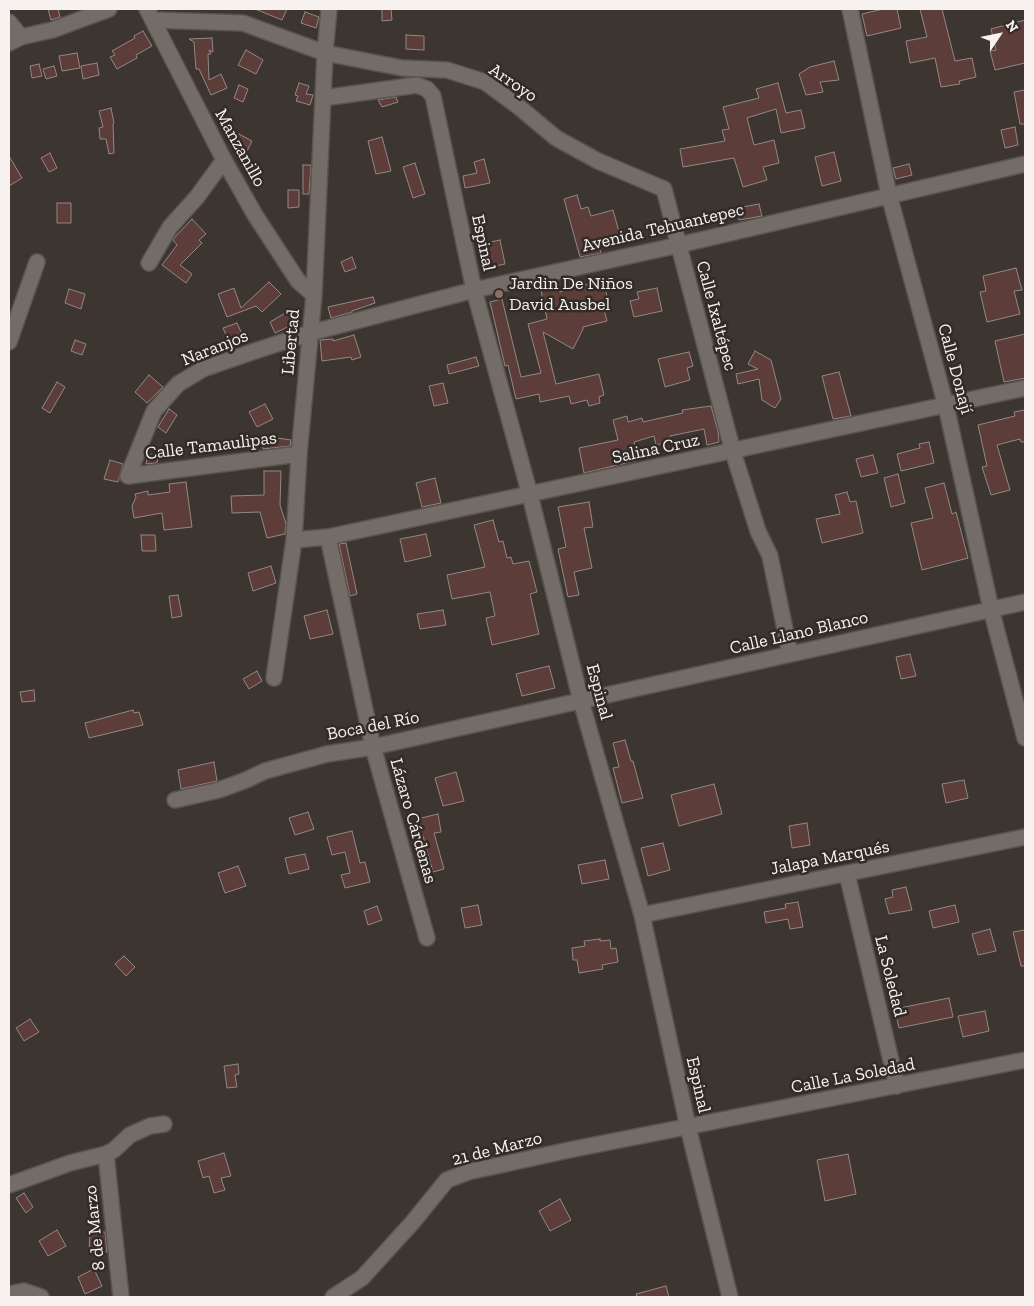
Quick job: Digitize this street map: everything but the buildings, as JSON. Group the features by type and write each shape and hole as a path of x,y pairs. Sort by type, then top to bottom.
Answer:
{"street":[{"path":"9,22 15,40 52,30 109,9"},
{"path":"236,9 243,23"},
{"name":"Libertad","path":"274,678 294,540 299,454 314,295 324,53 329,9"},
{"name":"Calle Donají","path":"850,9 889,195 946,406 991,608 1025,738"},
{"name":"Arroyo","path":"150,14 243,23 324,53 402,68 447,70 485,82 556,138 598,161 664,189"},
{"name":"Manzanillo","path":"150,14 224,160 256,215 298,281 314,295"},
{"name":"Espinal","path":"323,98 417,85 426,89 433,96 474,290 530,495 581,701 642,915 688,1127 730,1297"},
{"path":"149,263 170,227 197,197 224,160"},
{"name":"Avenida Tehuantepec","path":"310,333 474,290 678,245 1025,164"},
{"name":"Calle Ixaltépec","path":"664,189 733,452 758,531 770,556 790,654"},
{"path":"9,342 38,262"},
{"name":"Naranjos","path":"128,476 154,411 178,384 203,369 310,333"},
{"name":"Salina Cruz","path":"294,540 328,537 530,495 1025,388"},
{"name":"Calle Tamaulipas","path":"128,476 299,454"},
{"name":"Lázaro Cárdenas","path":"328,537 373,747 427,938"},
{"name":"Calle Llano Blanco","path":"581,701 991,608 1025,602"},
{"name":"Boca del Río","path":"176,800 218,790 266,771 327,754 373,747 581,701"},
{"name":"Jalapa Marqués","path":"642,915 1025,837"},
{"name":"La Soledad","path":"847,874 897,1086"},
{"name":"Calle La Soledad","path":"688,1127 1025,1060"},
{"path":"9,1185 70,1163 106,1154 114,1150 130,1134 150,1126 164,1124"},
{"name":"21 de Marzo","path":"333,1297 362,1278 412,1224 448,1180 468,1172 688,1127"},
{"name":"8 de Marzo","path":"106,1154 121,1297"},
{"path":"10,1292 24,1291 41,1297"}],"place":[{"name":"Jardin De Niños David Ausbel","path":"499,294"}]}
